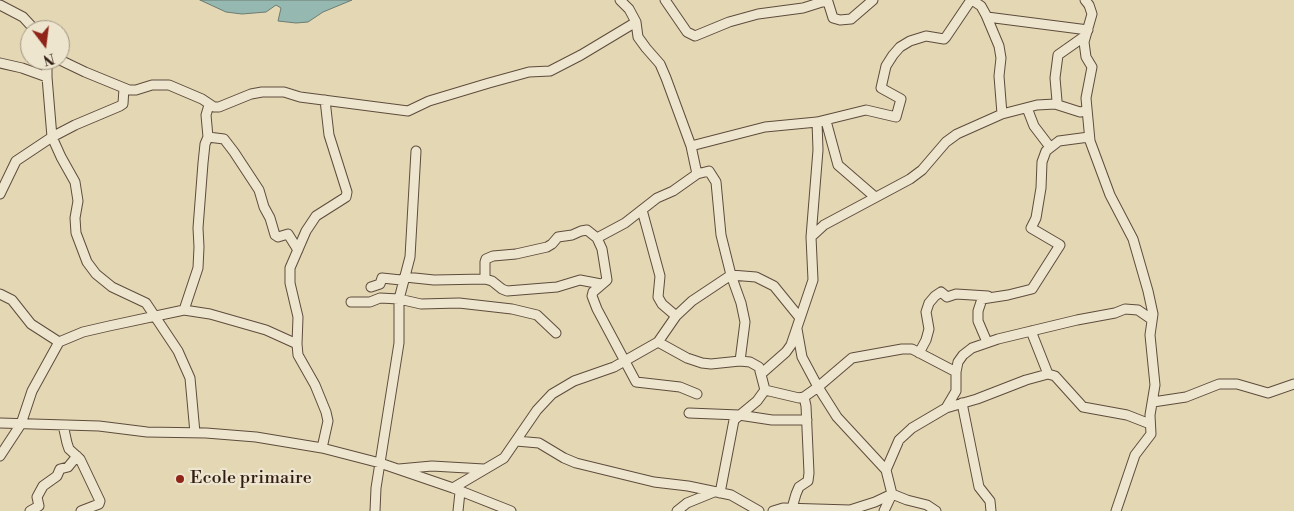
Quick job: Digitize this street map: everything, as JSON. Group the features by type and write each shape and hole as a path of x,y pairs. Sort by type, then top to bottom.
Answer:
{"street":[{"path":"620,0 629,9 636,22 638,37 660,64 691,146 697,174"},
{"path":"665,0 686,32 695,36 729,22 758,14 803,8 822,2 828,2 833,18 840,20 851,19 873,0"},
{"path":"691,146 766,127 821,122 866,110 897,117 901,98 881,88 886,66 900,47 910,41 926,36 946,38 971,0 981,6 999,46 1002,114"},
{"path":"1085,0 1092,10 1084,48 1092,66 1086,98 1090,137 1110,195 1133,239 1148,290 1152,314 1150,335 1155,369 1153,402 1150,415 1151,434 1135,456 1116,511"},
{"path":"0,5 26,20"},
{"path":"987,17 1087,33"},
{"path":"70,65 124,88 136,90 152,85 170,84 202,99 214,107 220,107 251,94 284,92 300,97 408,111 429,102 489,83 529,72 550,71 636,22"},
{"path":"1055,104 1057,101 1055,78 1058,56 1087,33"},
{"path":"0,63 47,77"},
{"path":"47,70 52,137 75,182 78,201 75,218 76,233 87,262 96,274 112,287 146,303 156,316 178,351 190,378 195,433"},
{"path":"0,194 16,161 52,137 123,104 124,88"},
{"path":"322,448 328,421 315,385 298,354 298,317 290,283 290,268 306,231 316,216 346,197 348,192 329,135 325,100"},
{"path":"811,237 824,225 910,179 922,170 946,142 957,134 1002,114 1037,105 1055,104 1080,112 1086,111"},
{"path":"184,310 198,268 198,228 205,144 208,137 206,115 209,105"},
{"path":"1027,108 1034,126 1050,147"},
{"path":"821,122 838,165 875,197"},
{"path":"761,374 786,352 791,345 813,280 811,237 821,122"},
{"path":"208,137 224,139 259,190 275,235 278,237 288,234 298,250"},
{"path":"987,342 978,321 978,310 982,299 1032,289 1060,245 1032,228 1036,218 1041,188 1042,162 1046,151 1059,141 1090,137"},
{"path":"375,511 376,488 399,344 399,299 410,257 413,236 416,151"},
{"path":"597,238 625,223 656,198 673,191 697,174 709,171 716,182 721,235 745,322 740,361"},
{"path":"642,210 660,276 658,297 662,304 676,316"},
{"path":"485,279 486,259 493,256 516,254 547,247 558,237 587,230 597,238 602,249 608,280 592,292 592,296 636,382 680,387 697,394"},
{"path":"456,490 484,469 502,460 537,410 552,394 574,381 614,367 658,342 676,316 692,301 731,275 756,278 774,286 800,318"},
{"path":"371,288 380,284 382,278 401,280 405,278 434,280 485,279 492,281 507,291 557,287 580,280 602,284"},
{"path":"919,352 926,340 929,329 926,312 929,303 941,292 947,297 956,294 1008,295"},
{"path":"0,294 12,300 31,324 59,342"},
{"path":"352,302 370,302 380,298 399,299 421,304 459,303 524,311 540,317 556,333"},
{"path":"946,408 956,391 958,362 972,348 987,342 1115,313 1125,309 1138,310 1151,319"},
{"path":"0,456 21,424 32,391 59,342 83,332 184,310 210,314 266,330 297,344"},
{"path":"797,329 802,356 818,387 837,417 886,470 892,494 884,511"},
{"path":"1031,331 1048,374"},
{"path":"658,342 687,358 711,364 740,361 750,362 759,367 765,390"},
{"path":"765,390 794,397 804,397 852,358 902,349 912,349 956,372"},
{"path":"886,470 900,440 912,428 946,408 1048,374 1055,376 1083,407 1127,415 1150,424"},
{"path":"1153,402 1186,397 1218,384 1237,384 1268,394 1294,384"},
{"path":"717,492 727,462 733,423 739,415 757,401 765,390"},
{"path":"792,508 799,487 807,482 809,476 807,420 804,397"},
{"path":"962,403 979,487 990,501 991,511"},
{"path":"689,412 739,415 772,420 807,420"},
{"path":"0,423 99,426 147,432 256,437 322,448 380,463 511,511"},
{"path":"63,425 67,444 77,456 100,502 81,511"},
{"path":"516,441 539,443 576,464 654,482 717,492 730,496 759,511"},
{"path":"30,511 38,506 37,497 43,486 57,476 60,469 68,467 77,456"},
{"path":"398,469 432,466 484,469"},
{"path":"456,490 458,511"},
{"path":"677,511 687,503 717,492"},
{"path":"773,511 783,508 842,511 858,508 892,494 907,500 927,504 936,511"}],"water":[{"path":"200,0 352,0 323,12 308,22 296,23 278,21 281,8 276,5 266,12 242,14 226,12"}],"place":[{"name":"Ecole primaire","path":"180,479"}]}
